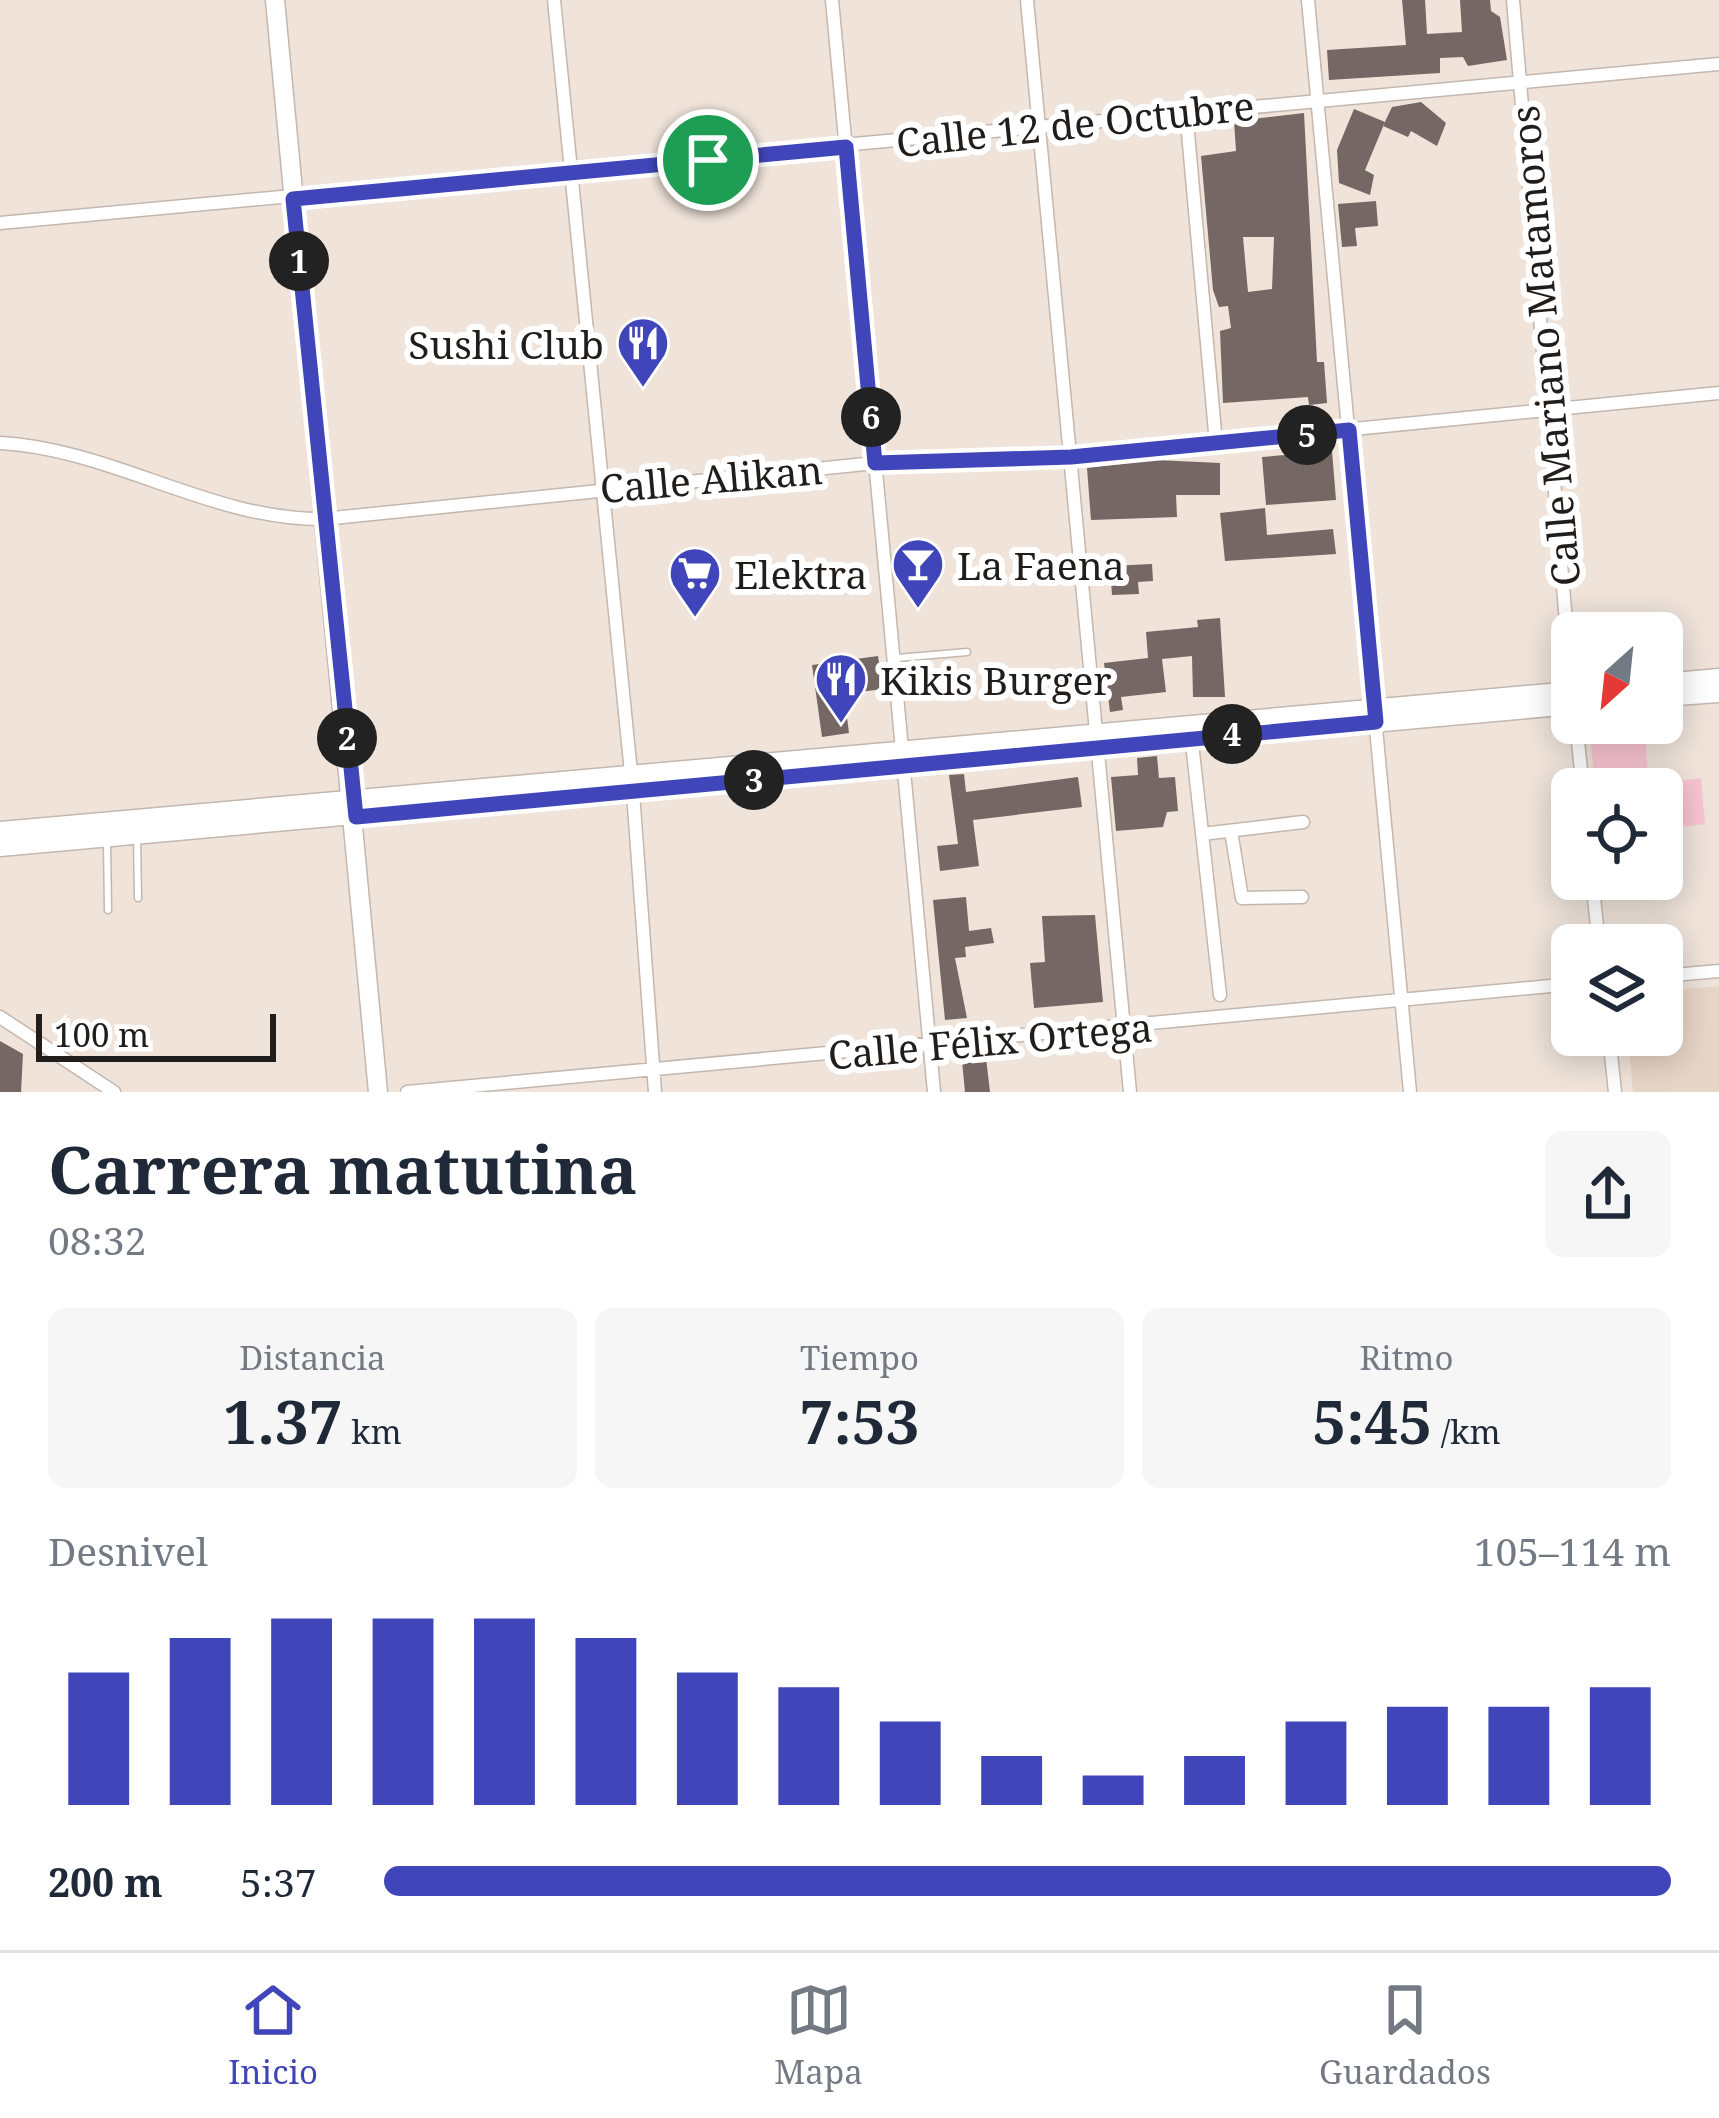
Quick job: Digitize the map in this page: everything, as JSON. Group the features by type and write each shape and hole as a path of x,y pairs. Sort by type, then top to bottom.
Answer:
{"street":[{"path":"275,0 378,1092"},
{"path":"554,0 632,784 655,1092"},
{"path":"832,0 934,1092"},
{"path":"1027,0 1093,741 1130,1092"},
{"path":"1308,0 1410,1092"},
{"name":"Calle Mariano Matamoros","path":"1513,0 1566,612"},
{"name":"Calle 12 de Octubre","path":"0,223 846,147 1318,97 1719,64"},
{"path":"1186,111 1216,443"},
{"name":"Calle Alikan","path":"0,443 105,463 269,518 322,519 875,463 1071,457 1719,393"},
{"path":"1683,681 1719,678"},
{"path":"1683,696 1719,693"},
{"path":"0,830 354,808 632,784 1375,715 1551,694"},
{"path":"1375,715 1551,706"},
{"path":"1191,732 1220,995"},
{"path":"0,847 354,808"},
{"path":"1202,833 1303,822"},
{"path":"1231,831 1242,898 1303,897"},
{"path":"1683,974 1719,970"},
{"name":"Calle Félix Ortega","path":"407,1092 1551,986"},
{"path":"0,1017 114,1092"},
{"path":"1612,1056 1616,1092"}],"lane":[{"path":"897,658 967,652"},
{"path":"137,833 138,898"},
{"path":"107,836 108,910"}],"shaded area":[{"path":"1591,744 1646,744 1648,768 1593,768"},
{"path":"1701,778 1705,824 1683,827 1683,780"},
{"path":"1719,986 1719,1092 1633,1092 1630,1056 1683,1056 1683,989"}],"building":[{"path":"1402,0 1425,0 1427,34 1462,32 1460,0 1490,0 1491,11 1500,17 1507,60 1468,66 1463,57 1440,58 1440,73 1329,80 1327,50 1406,45"},
{"path":"1421,102 1446,123 1437,146 1411,131 1408,137 1383,126 1392,107"},
{"path":"1354,109 1385,122 1365,170 1374,175 1370,195 1339,183 1337,150"},
{"path":"1304,113 1317,362 1324,362 1327,403 1309,405 1308,397 1223,403 1220,331 1231,328 1228,306 1219,307 1213,290 1201,156 1236,151 1234,121","holes":["1243,237 1274,237 1272,289 1248,292"]},
{"path":"1376,201 1378,226 1355,228 1357,246 1342,247 1338,204"},
{"path":"1332,451 1336,500 1266,505 1262,457"},
{"path":"1156,460 1220,463 1220,495 1176,495 1177,517 1091,520 1087,468"},
{"path":"1265,508 1267,535 1333,529 1336,554 1225,561 1220,513"},
{"path":"1152,564 1153,581 1138,582 1139,594 1112,595 1110,566"},
{"path":"1220,618 1225,697 1193,697 1192,656 1162,659 1166,692 1121,697 1123,710 1110,712 1104,663 1148,658 1146,632 1198,627 1197,620"},
{"path":"878,656 883,689 844,694 849,733 822,737 812,665"},
{"path":"1157,756 1159,778 1175,777 1178,811 1167,812 1163,827 1116,831 1111,777 1138,775 1137,758"},
{"path":"964,774 966,792 1078,777 1082,807 973,820 979,866 940,871 937,846 958,844 949,775"},
{"path":"966,897 969,931 991,928 994,943 965,947 966,957 955,958 967,1018 945,1020 933,900"},
{"path":"1095,915 1103,1002 1034,1008 1030,963 1045,962 1042,916"},
{"path":"0,1041 23,1054 21,1092 0,1092"},
{"path":"986,1058 990,1092 965,1092 962,1061"}],"place":[{"name":"Sushi Club","path":"643,389"},
{"name":"La Faena","path":"918,610"},
{"name":"Elektra","path":"695,619"},
{"name":"Kikis Burger","path":"841,725"}],"route":[{"path":"846,147 875,463 1071,457 1349,430 1376,722 356,817 322,519 293,199 708,160 846,147"}]}
